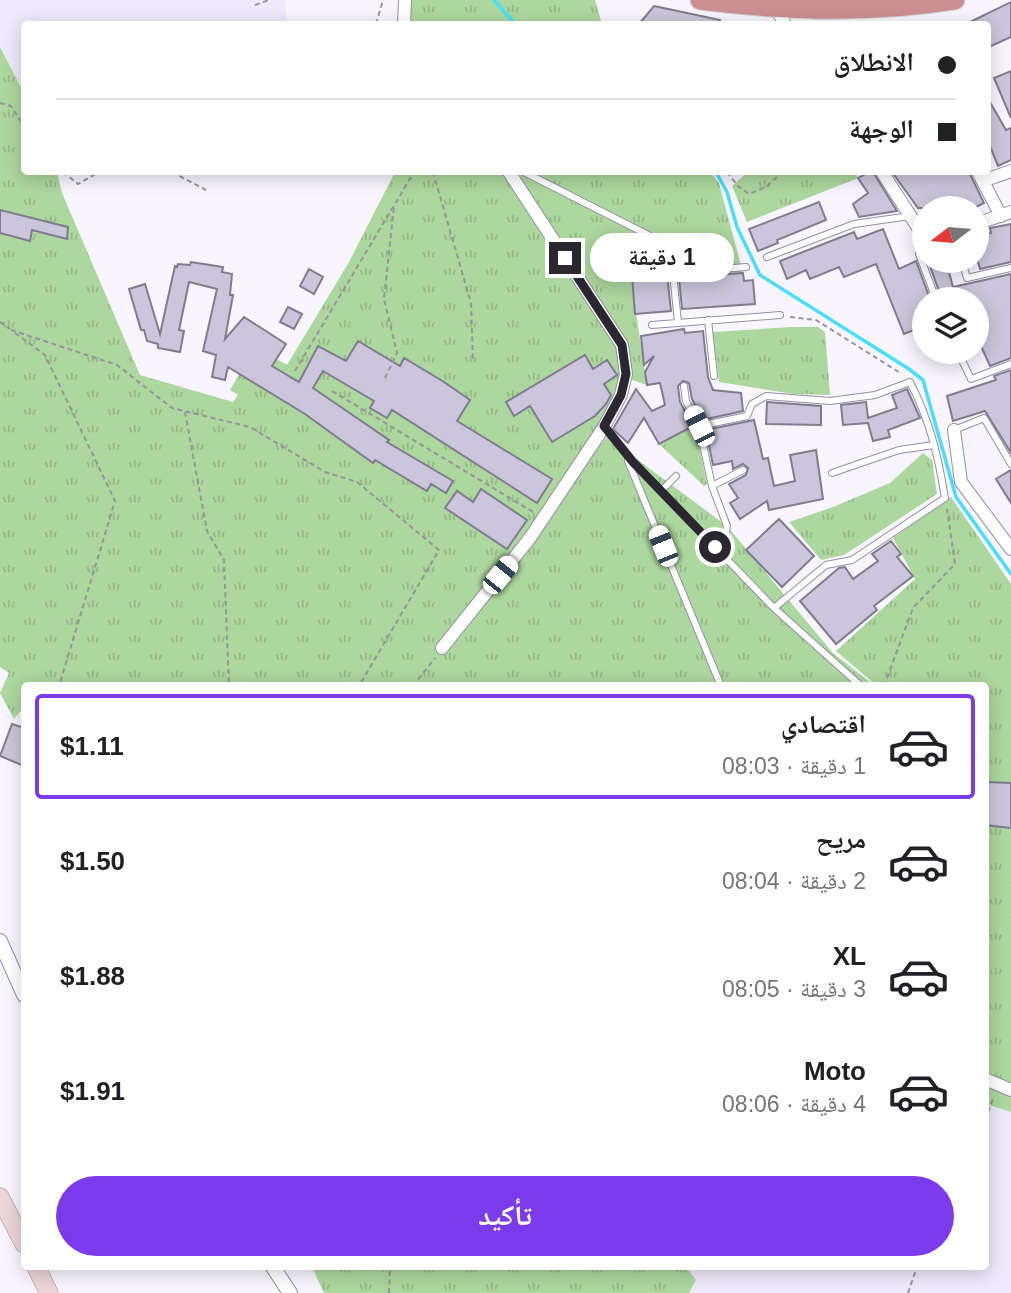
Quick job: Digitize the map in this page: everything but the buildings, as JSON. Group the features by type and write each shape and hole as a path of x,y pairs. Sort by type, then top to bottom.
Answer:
{"highway":[{"path":"700,0 780,16 955,0"}],"main road":[{"path":"0,1197 21,1238"},
{"path":"38,1270 49,1293"}],"street":[{"path":"404,21 405,0"},
{"path":"991,174 1011,170"},
{"path":"442,649 530,538 604,426 621,395 626,374 622,345 511,175"},
{"path":"884,175 912,219"},
{"path":"980,176 1006,214 989,220"},
{"path":"954,430 961,482 1011,549"},
{"path":"0,941 21,988"},
{"path":"989,1081 1005,1088"},
{"path":"275,1270 290,1293"}],"lane":[{"path":"530,175 656,239 671,254 678,322"},
{"path":"766,257 854,224 910,216"},
{"path":"673,273 746,267"},
{"path":"966,273 967,278 1011,268"},
{"path":"652,325 780,315"},
{"path":"708,320 714,376"},
{"path":"964,364 971,379 1011,364"},
{"path":"699,426 747,416 752,404 766,396 830,401 875,395 910,382 925,411 945,498 852,560 826,565 774,608"},
{"path":"684,386 686,401 699,426 712,486 727,526 725,537 715,547"},
{"path":"954,430 984,418 1011,464"},
{"path":"604,426 661,491 774,608 857,682"},
{"path":"832,473 899,450 934,445"},
{"path":"625,452 719,682"},
{"path":"712,486 743,470"},
{"path":"661,491 676,476"}],"path":[{"path":"255,5 269,0"},
{"path":"377,21 383,0"},
{"path":"0,103 10,106 21,122"},
{"path":"67,175 78,184 94,175"},
{"path":"178,175 206,190"},
{"path":"295,371 412,175"},
{"path":"434,175 471,303 473,360"},
{"path":"729,175 749,194 766,187 779,175"},
{"path":"385,379 397,353 384,299 394,205"},
{"path":"780,315 816,320 898,369 910,382"},
{"path":"0,322 45,355 115,501 60,682"},
{"path":"11,330 117,365 172,408 250,427 325,472 357,482 439,550 361,682"},
{"path":"332,391 543,518"},
{"path":"184,411 207,531 224,560 229,682"},
{"path":"885,682 913,608 955,564 945,498"},
{"path":"416,682 442,649"},
{"path":"989,1114 1005,1088"},
{"path":"389,1293 390,1270"},
{"path":"908,1293 916,1270"}],"shaded area":[{"path":"0,0 285,0 287,21 21,21 21,87 0,47"},
{"path":"989,1105 1011,1112 1011,1293 689,1293 696,1280 688,1270 989,1270"}],"green space":[{"path":"409,0 595,0 601,21 411,21"},
{"path":"0,47 21,87 21,175 58,175 62,193 140,375 233,402 238,395 230,390 255,347 287,365 349,262 393,175 712,175 719,183 743,273 632,277 647,385 629,379 515,549 607,437 727,526 833,653 870,682 21,682 21,711 14,719 0,693 9,673 0,667"},
{"path":"745,175 856,175 858,178 747,222 732,186"},
{"path":"818,327 825,332 830,395 793,394 719,382 713,332"},
{"path":"695,425 707,484 704,486 659,444"},
{"path":"923,453 932,460 937,494 844,555 821,560 789,522 890,483"},
{"path":"951,497 1011,584 1011,1112 989,1105 989,682 872,682 836,651 915,579 893,538"},
{"path":"313,1270 688,1270 696,1280 689,1293 324,1293"}],"waterway":[{"path":"494,0 512,21"},
{"path":"718,175 727,192 737,227 760,275 923,380 956,497 1011,574"}],"route":[{"path":"565,258 622,345 626,374 621,395 604,426 633,462 715,547"}]}
